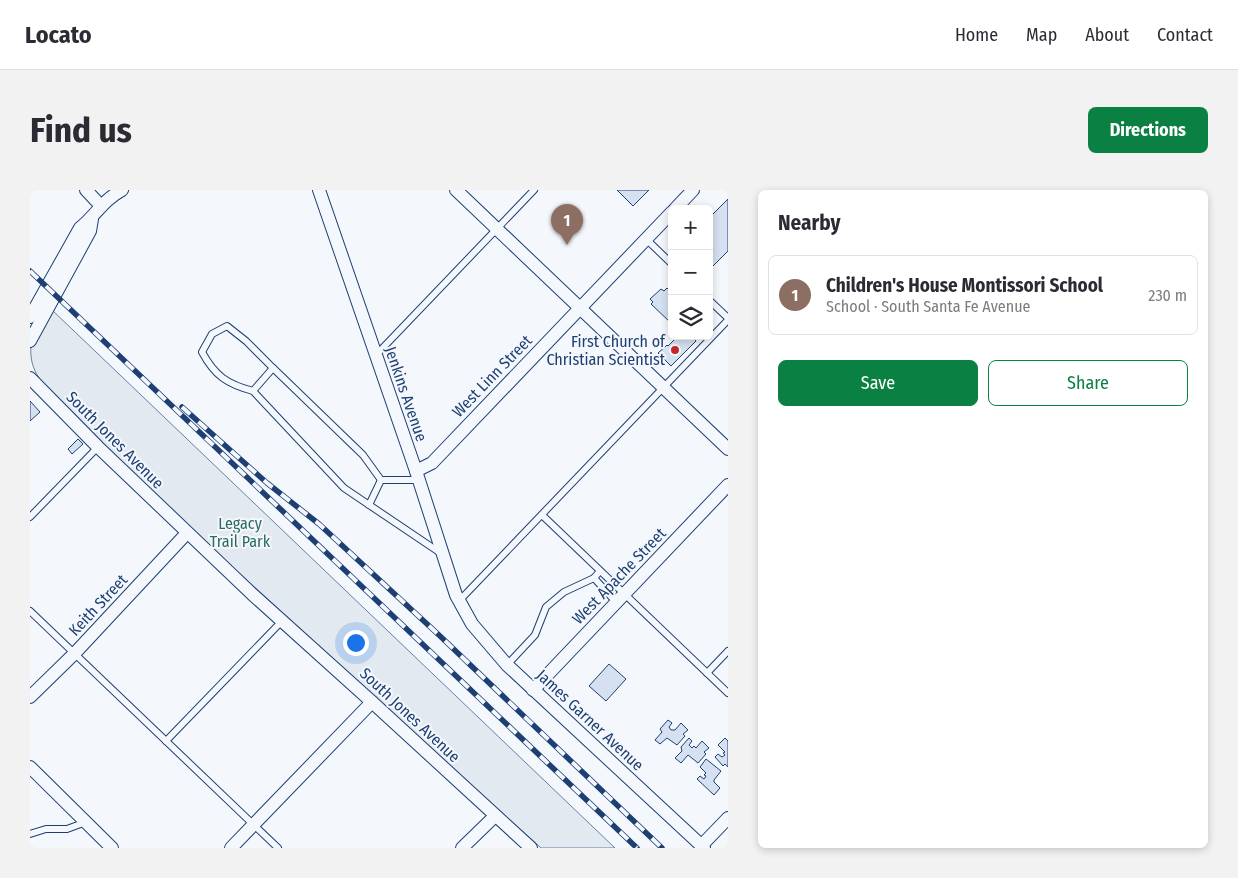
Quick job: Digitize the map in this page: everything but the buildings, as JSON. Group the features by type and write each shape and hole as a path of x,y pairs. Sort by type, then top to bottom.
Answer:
{"street":[{"path":"86,190 101,206"},
{"path":"30,317 80,228 92,218 111,196 122,190"},
{"name":"Jenkins Avenue","path":"319,190 417,476 442,555 461,605"},
{"path":"456,190 728,449"},
{"path":"679,205 693,190"},
{"name":"West Linn Street","path":"417,476 432,463 668,216"},
{"path":"30,341 90,230 92,218"},
{"name":"South Jones Avenue","path":"30,378 187,533 530,848"},
{"name":"West Apache Street","path":"533,690 728,485"},
{"name":"Keith Street","path":"30,697 75,653 187,533"},
{"name":"James Garner Avenue","path":"461,605 472,624 506,665 702,847"},
{"path":"231,848 372,702"},
{"path":"30,768 112,848"},
{"path":"462,848 494,816"},
{"path":"702,847 728,818"}],"lane":[{"path":"376,355 534,190"},
{"path":"646,239 668,260"},
{"path":"461,605 542,515 728,319 713,304"},
{"path":"381,480 363,455 246,341 227,326 212,334 202,352 211,369 235,386 253,391 344,488 442,555"},
{"path":"253,391 273,368"},
{"path":"30,517 98,447"},
{"path":"381,480 417,476"},
{"path":"369,505 381,480"},
{"path":"542,515 600,571 620,598"},
{"path":"506,665 535,635 546,607 571,589 594,578 600,571"},
{"path":"594,578 620,598 728,693"},
{"path":"30,611 278,848"},
{"path":"166,740 282,621"},
{"path":"707,673 728,651"},
{"path":"30,834 46,829 67,829 86,822"}],"green space":[{"name":"Legacy Trail Park","path":"51,309 615,848 541,848 215,551 112,452 39,378 32,362 31,344"}],"railway":[{"path":"30,271 637,848"},
{"path":"182,407 267,483 319,524 440,636 662,848"}],"place":[{"name":"Children's House Montissori School","path":"567,245"},
{"name":"First Church of Christian Scientist","path":"675,350"}]}
